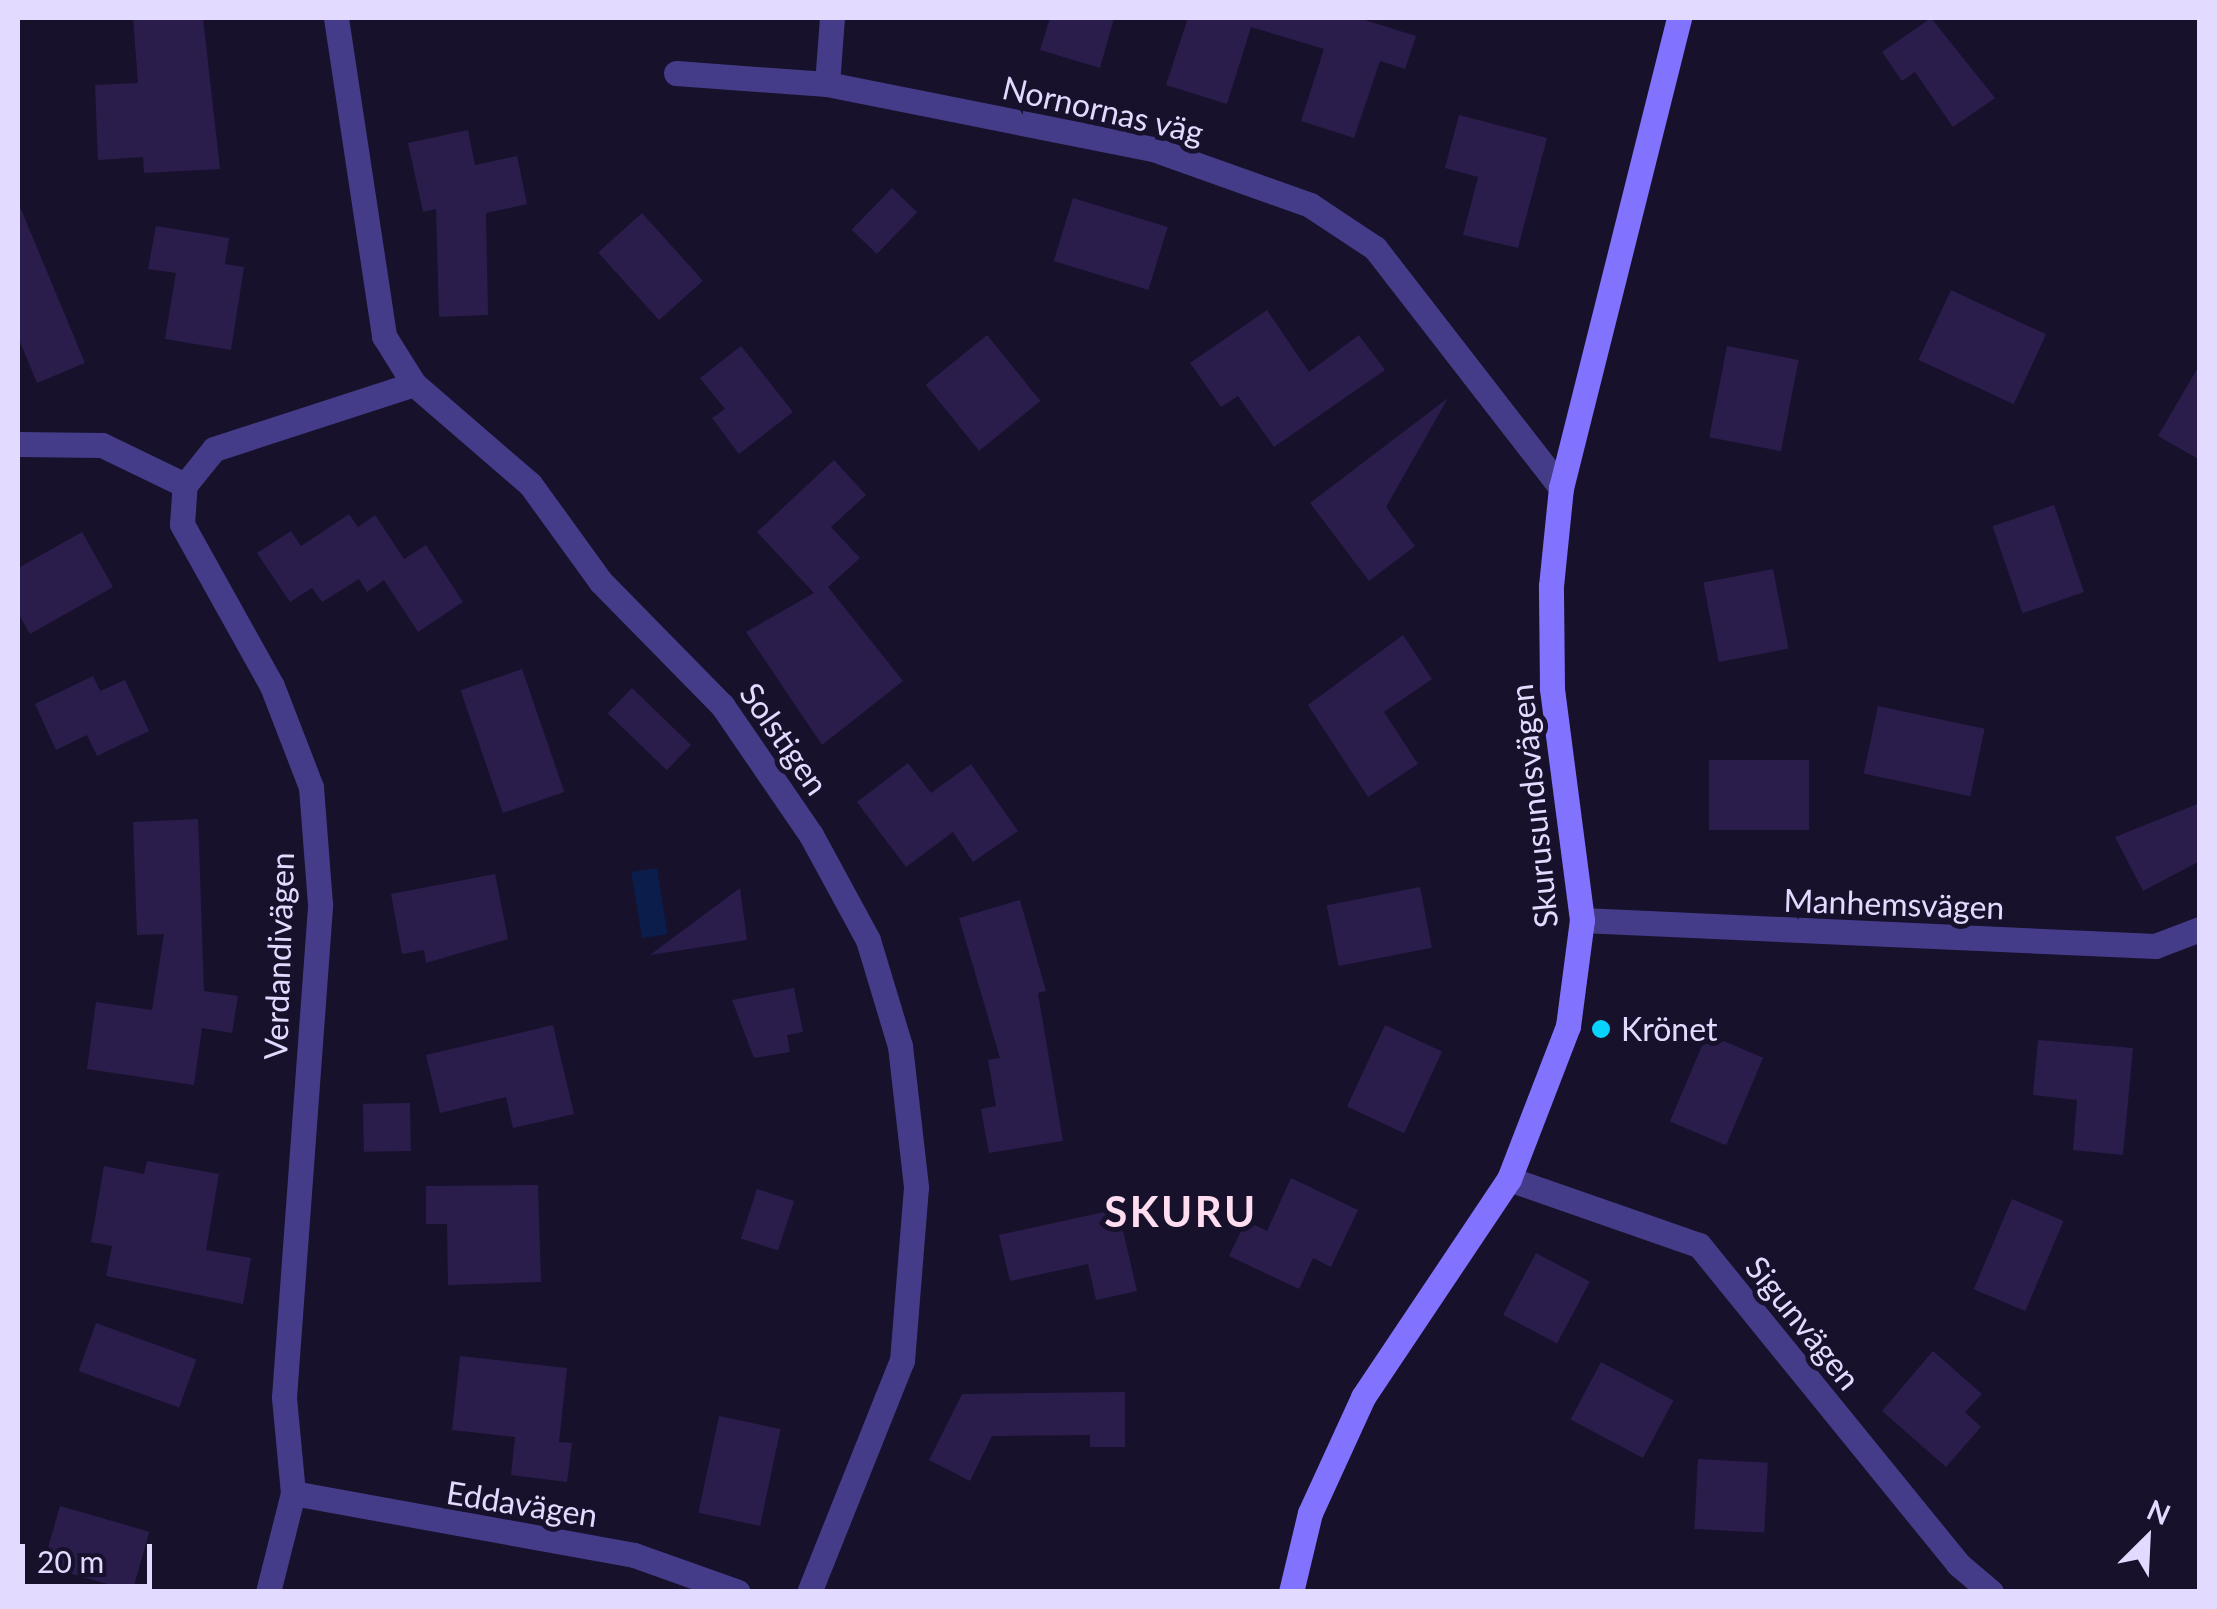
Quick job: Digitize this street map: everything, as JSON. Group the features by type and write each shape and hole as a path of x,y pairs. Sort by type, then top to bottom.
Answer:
{"street":[{"name":"Solstigen","path":"336,18 384,336 414,384 530,484 601,582 722,706 868,940 900,1046 916,1187 902,1360 809,1592"},
{"path":"827,84 832,18"},
{"name":"Skurusundsvägen","path":"1292,1592 1310,1513 1362,1397 1510,1178 1568,1026 1582,920 1552,688 1562,488 1679,18"},
{"name":"Nornornas väg","path":"676,73 827,84 1153,149 1310,205 1375,248 1562,488"},
{"path":"18,444 102,445 184,486 214,449 414,384"},
{"name":"Verdandivägen","path":"184,486 182,524 272,686 311,787 320,904 284,1398 293,1492 268,1592"},
{"name":"Manhemsvägen","path":"1582,920 2156,946 2200,929"},
{"name":"Sigunvägen","path":"1510,1178 1698,1245 1958,1564 1990,1592"},
{"name":"Eddavägen","path":"293,1492 634,1555 738,1592"}],"water":[{"path":"657,868 667,934 642,938 631,872"}],"building":[{"path":"133,18 203,18 220,169 144,173 143,157 98,160 95,85 138,83"},
{"path":"1050,18 1114,18 1100,68 1040,50"},
{"path":"1188,18 1358,18 1416,36 1405,69 1380,61 1354,138 1301,121 1324,49 1251,27 1227,104 1166,85"},
{"path":"1931,18 1995,98 1953,127 1915,72 1902,81 1882,52"},
{"path":"1459,115 1547,138 1518,248 1463,235 1478,177 1445,168"},
{"path":"468,130 475,165 517,156 527,204 486,213 488,315 439,317 436,209 423,212 408,143"},
{"path":"892,188 917,212 877,254 852,230"},
{"path":"1073,198 1168,227 1148,290 1054,261"},
{"path":"18,202 85,363 37,383 18,337"},
{"path":"642,213 703,281 659,320 598,252"},
{"path":"156,226 229,238 225,264 244,267 231,350 165,339 176,273 148,269"},
{"path":"1951,290 2046,334 2014,404 1918,360"},
{"path":"1267,310 1309,372 1359,335 1385,370 1274,447 1238,396 1221,407 1190,363"},
{"path":"987,335 1040,401 979,451 926,385"},
{"path":"741,346 793,412 739,454 712,418 725,409 700,378"},
{"path":"1727,346 1799,360 1781,451 1709,437"},
{"path":"2200,364 2200,460 2158,436"},
{"path":"1448,398 1386,507 1415,546 1369,581 1310,503"},
{"path":"834,460 866,495 831,527 860,558 828,587 903,681 822,745 746,632 814,593 757,532"},
{"path":"2054,505 2084,592 2022,613 1993,526"},
{"path":"349,514 358,527 375,515 404,559 426,545 463,602 418,632 384,580 367,592 359,579 322,602 312,588 290,602 257,553 291,531 301,546"},
{"path":"82,532 113,587 30,634 18,613 18,568"},
{"path":"1773,569 1788,649 1719,662 1703,583"},
{"path":"1403,635 1432,679 1384,712 1418,764 1368,797 1308,705"},
{"path":"522,669 564,792 503,813 461,690"},
{"path":"93,676 100,691 125,680 149,731 97,756 87,735 56,750 35,704"},
{"path":"632,688 691,745 667,770 608,713"},
{"path":"1878,706 1985,729 1970,796 1864,773"},
{"path":"1709,760 1809,760 1809,830 1709,830"},
{"path":"908,763 931,793 971,764 1018,831 973,862 953,832 906,867 857,802"},
{"path":"2200,803 2200,861 2143,891 2115,837"},
{"path":"198,819 204,991 238,996 232,1033 202,1028 194,1085 87,1069 96,1002 152,1010 164,934 137,935 133,822"},
{"path":"495,874 508,939 426,963 424,950 402,954 391,894"},
{"path":"1420,887 1432,948 1339,966 1327,905"},
{"path":"740,888 747,940 650,955"},
{"path":"1020,900 1046,991 1038,993 1063,1141 989,1153 981,1109 996,1106 988,1060 1000,1058 959,918"},
{"path":"794,988 803,1032 787,1035 790,1052 754,1058 732,1000"},
{"path":"553,1025 574,1114 513,1128 506,1097 440,1113 426,1055"},
{"path":"1385,1025 1442,1052 1404,1133 1347,1107"},
{"path":"1707,1034 1763,1058 1726,1145 1670,1121"},
{"path":"2038,1040 2133,1048 2123,1155 2073,1150 2077,1100 2033,1095"},
{"path":"410,1103 411,1151 364,1152 363,1104"},
{"path":"147,1161 219,1174 206,1250 251,1258 243,1304 106,1276 112,1246 91,1242 104,1166 144,1174"},
{"path":"1291,1178 1358,1210 1331,1267 1313,1258 1299,1289 1229,1256 1246,1221 1267,1231"},
{"path":"538,1185 541,1282 448,1285 447,1224 426,1224 426,1186"},
{"path":"757,1189 794,1201 778,1251 741,1238"},
{"path":"2012,1199 2064,1221 2025,1311 1974,1289"},
{"path":"1118,1209 1137,1291 1096,1300 1088,1264 1010,1281 999,1235"},
{"path":"1536,1253 1590,1282 1557,1343 1503,1315"},
{"path":"96,1323 197,1360 179,1408 79,1371"},
{"path":"1933,1351 1982,1394 1965,1412 1981,1427 1946,1467 1882,1411"},
{"path":"460,1356 567,1368 559,1442 572,1443 567,1482 511,1475 515,1437 452,1430"},
{"path":"1601,1362 1673,1400 1643,1458 1570,1419"},
{"path":"1125,1392 1125,1447 1090,1447 1090,1435 992,1436 970,1481 929,1460 962,1394"},
{"path":"719,1416 781,1429 760,1526 698,1513"},
{"path":"1698,1459 1768,1463 1764,1533 1694,1529"},
{"path":"60,1506 149,1532 132,1591 43,1566"}],"place":[{"name":"Krönet","path":"1601,1029"}],"district":[{"name":"SKURU","path":"1181,1211"}]}
